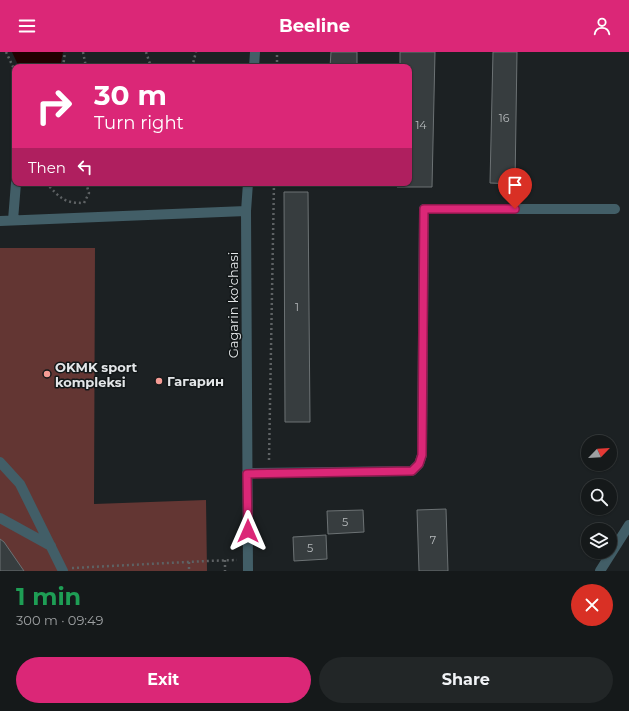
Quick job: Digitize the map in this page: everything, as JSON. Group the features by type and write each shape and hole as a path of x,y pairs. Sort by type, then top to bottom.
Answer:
{"street":[{"path":"254,64 255,52"},
{"path":"13,220 16,186"},
{"name":"Gagarin ko'chasi","path":"248,186 246,211 248,571"},
{"path":"247,474 412,471 419,464 422,455 424,209 615,209"},
{"path":"0,221 246,211"},
{"path":"0,462 20,484 63,570"},
{"path":"0,518 51,546"},
{"path":"600,571 629,525"}],"path":[{"path":"6,52 12,64"},
{"path":"63,64 65,52"},
{"path":"83,52 85,64"},
{"path":"146,52 150,64"},
{"path":"193,64 196,52"},
{"path":"277,52 277,64"},
{"path":"49,186 63,200 73,203 84,203 89,193 87,186"},
{"path":"269,460 274,186"},
{"path":"225,560 225,571"},
{"path":"63,570 109,566 248,560"},
{"path":"188,562 188,571"},
{"path":"109,566 110,571"}],"shaded area":[{"path":"12,52 63,52 61,64 18,64"},
{"name":"OKMK sport kompleksi","path":"0,248 95,248 94,504 206,500 207,571 0,571"}],"building":[{"path":"331,52 357,52 357,64 330,64"},
{"path":"400,52 435,52 432,187 397,187 412,186 412,64 400,64"},
{"path":"493,52 517,52 515,184 490,183"},
{"path":"284,192 308,192 310,422 285,422"},
{"path":"446,509 448,571 419,571 417,510"},
{"path":"363,510 364,532 328,534 327,511"},
{"path":"326,535 327,559 294,561 293,537"},
{"path":"0,539 4,542 24,571 0,571"}],"place":[{"name":"OKMK sport kompleksi","path":"47,374"},
{"name":"Гагарин","path":"159,381"}],"route":[{"path":"248,531 247,474 412,471 419,464 422,455 424,209 515,209"}]}
